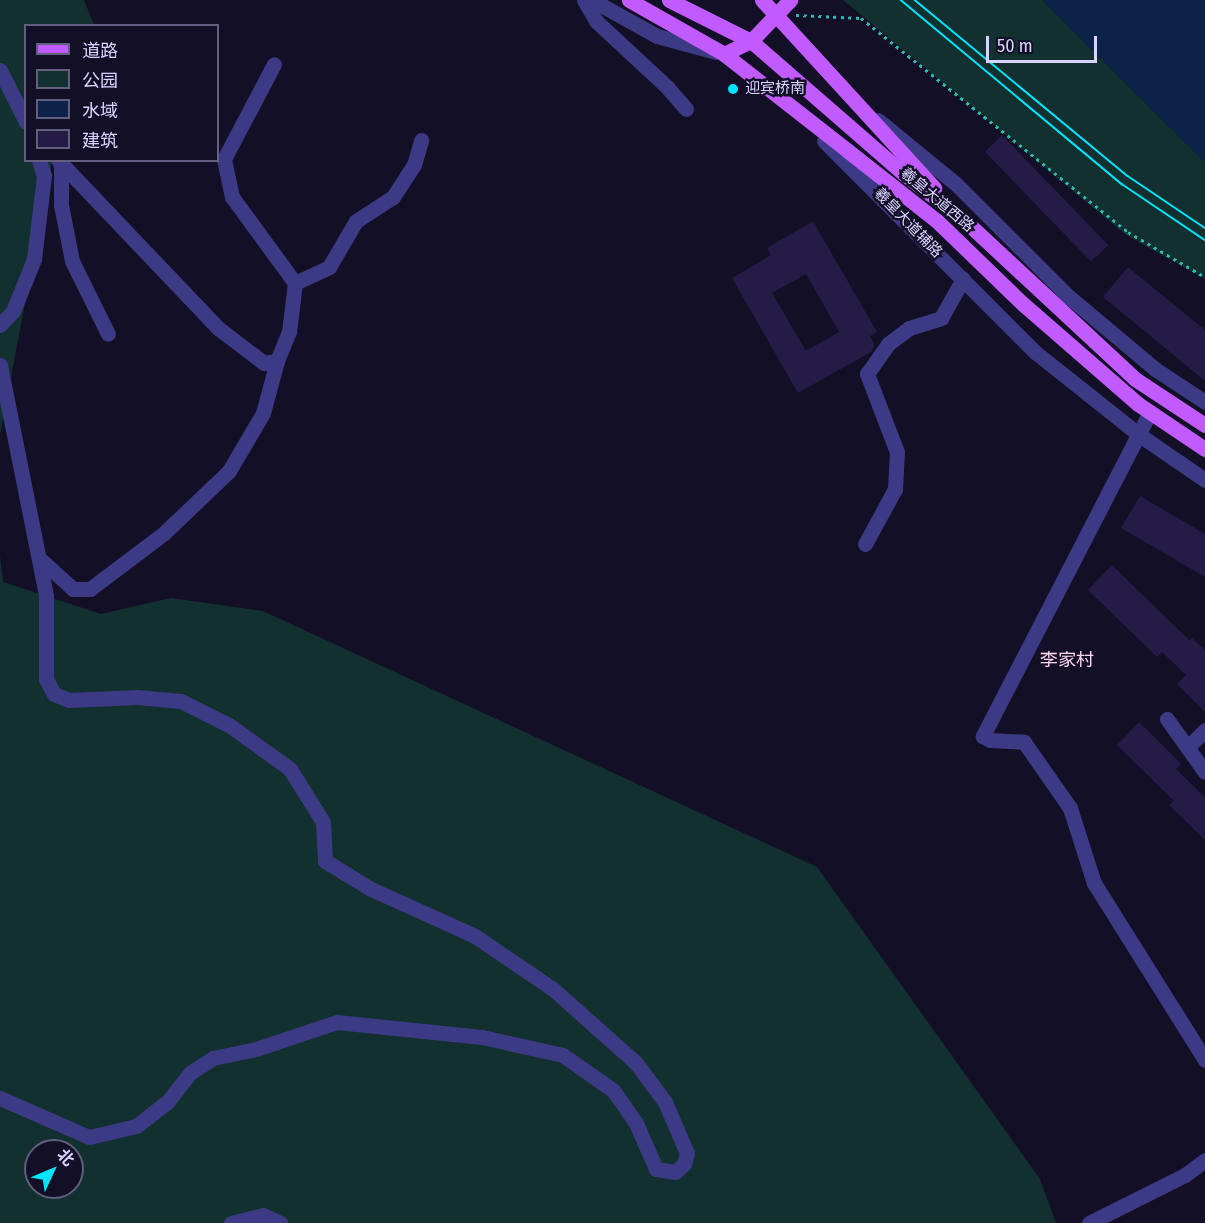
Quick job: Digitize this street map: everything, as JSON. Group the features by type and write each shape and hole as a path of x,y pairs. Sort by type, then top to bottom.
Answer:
{"main road":[{"name":"羲皇大道西路","path":"629,0 724,54 937,221 1023,304 1150,412 1205,449"},
{"name":"羲皇大道西路","path":"669,0 685,5 751,41 903,173 963,219 1135,379 1205,425"},
{"path":"762,0 844,93 963,219"},
{"path":"724,54 751,41 774,14 790,0"}],"street":[{"path":"584,0 596,21 686,109"},
{"name":"羲皇大道辅路","path":"592,0 657,36 724,54 849,162 1035,352 1138,434 1205,480"},
{"path":"39,558 73,589 90,589 164,533 229,471 263,413 277,361 289,333 294,283 232,196 224,159 274,63"},
{"path":"0,70 24,118"},
{"path":"844,93 956,184 1068,296 1155,369 1205,402"},
{"path":"294,283 329,267 356,221 393,197 414,165 421,140"},
{"path":"0,325 14,311 34,259 44,176 40,162"},
{"path":"60,162 218,328 264,363 277,361"},
{"path":"60,162 61,205 72,261 108,334"},
{"path":"865,544 895,489 897,452 867,374 895,339 909,328 940,318 963,279"},
{"path":"0,364 39,558 48,634 46,679 54,694 69,700 137,697 181,701 228,725 290,769 323,822 325,861 371,889 476,936 553,989 636,1063 665,1102 687,1153 684,1164 675,1172 656,1169 636,1123 614,1091 563,1055 482,1037 383,1025 337,1022 256,1049 213,1058 190,1073 167,1102 136,1126 89,1137 0,1098"},
{"path":"1150,412 983,736 990,741 1024,742 1070,808 1094,883 1205,1060"},
{"path":"1167,719 1205,772"},
{"path":"1188,747 1205,730"},
{"path":"1089,1223 1185,1175 1205,1160"},
{"path":"231,1223 263,1215 280,1223"}],"path":[{"path":"774,14 861,18 1128,232 1205,277"}],"green space":[{"path":"0,0 84,0 94,24 24,24 24,162 51,162 51,183 46,193 0,435"},
{"path":"843,0 1042,0 1205,162 1205,279 1126,235"},
{"path":"0,555 3,582 101,614 171,598 263,611 817,867 1040,1179 1056,1223 0,1223"}],"water":[{"path":"1042,0 1205,0 1205,162"}],"building":[{"path":"1002,135 1108,245 1091,262 985,152"},
{"path":"813,221 877,332 870,336 875,345 871,352 798,393 732,278 771,255 767,248","holes":["806,274 839,332 806,351 772,293"]},
{"path":"1128,267 1205,330 1205,381 1103,297"},
{"path":"1140,496 1205,534 1205,577 1121,528"},
{"path":"1112,565 1190,641 1192,638 1205,650 1205,712 1177,684 1186,675 1162,652 1157,657 1088,590"},
{"path":"1139,722 1181,764 1176,769 1205,797 1205,840 1169,805 1174,801 1117,745"}],"tram line":[{"path":"901,0 1122,184 1205,240"},
{"path":"915,0 1128,176 1205,228"}],"place":[{"name":"迎宾桥南","path":"733,89"}],"district":[{"name":"李家村","path":"1067,660"}]}
